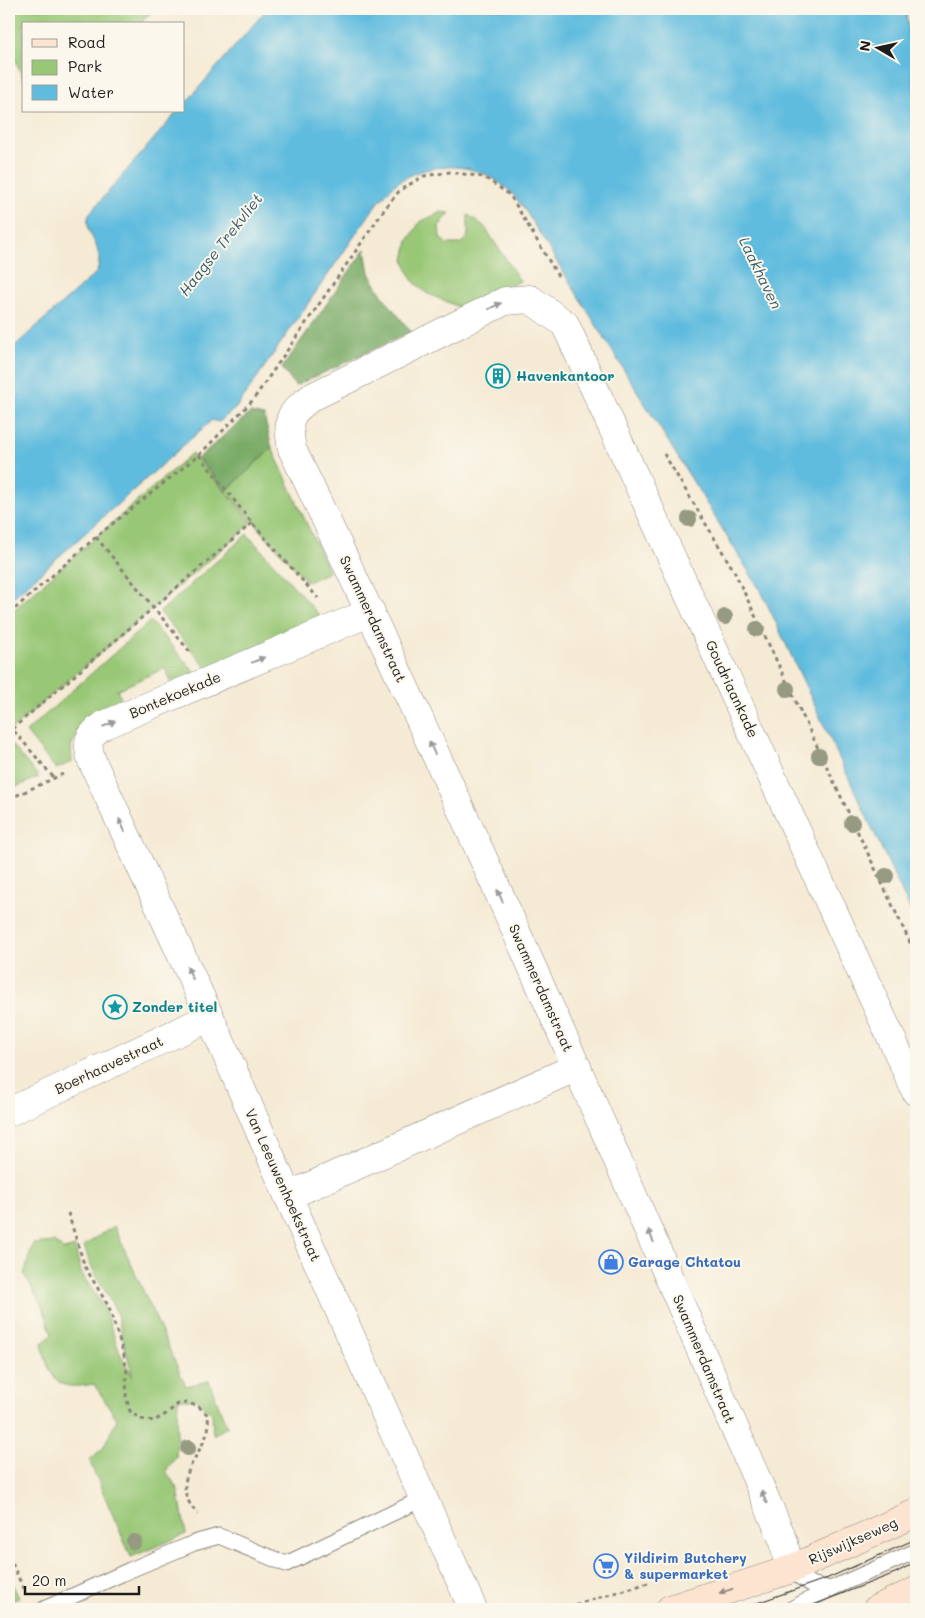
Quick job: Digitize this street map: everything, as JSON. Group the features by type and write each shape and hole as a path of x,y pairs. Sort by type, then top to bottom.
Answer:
{"main road":[{"name":"Rijswijkseweg","path":"670,1609 789,1570 916,1513"},
{"path":"877,1609 916,1591"}],"street":[{"name":"Swammerdamstraat","path":"530,299 505,301 312,397 295,409 288,426 292,449 371,612 577,1067 784,1542 789,1570"},
{"name":"Goudriaankade","path":"530,299 565,324 916,1092"},
{"name":"Bontekoekade","path":"92,761 88,748 89,740 94,732 104,725 371,612"},
{"name":"Van Leeuwenhoekstraat","path":"92,761 210,1017 473,1609"},
{"name":"Boerhaavestraat","path":"9,1112 210,1017"},
{"name":"Swammerdamstraat","path":"288,1196 577,1067"}],"lane":[{"path":"44,1609 185,1546 219,1536 286,1564 424,1498"},
{"path":"791,1609 830,1589 916,1551"},
{"name":"Rijswijkseweg","path":"789,1570 811,1584 830,1589"}],"path":[{"path":"9,614 96,537 199,455 253,400 384,210 400,190 424,176 450,172 484,177 510,194 561,280"},
{"path":"663,452 734,572 916,955"},
{"path":"199,455 252,523 342,625"},
{"path":"12,730 252,523"},
{"path":"96,537 213,679"},
{"path":"9,725 54,778"},
{"path":"9,799 92,761"},
{"path":"68,1213 85,1267 109,1307 112,1316 124,1355 127,1373 126,1397 130,1411 140,1419 154,1421 178,1404 186,1403 198,1406 208,1415 208,1430 191,1465 184,1489 191,1507 219,1536"},
{"path":"9,1556 24,1592"}],"green space":[{"path":"9,9 154,9 142,22 22,22 22,75 9,45"},
{"path":"441,212 450,213 439,226 440,238 447,244 460,244 468,236 468,215 484,226 520,281 461,308 426,293 412,280 404,260 408,241 420,222"},
{"path":"365,249 369,273 382,295 411,332 295,386 282,368"},
{"path":"250,413 264,416 272,448 226,491 198,458"},
{"path":"272,448 329,572 307,582 226,491"},
{"path":"192,453 252,523 12,729 9,725 9,614"},
{"path":"247,534 321,617 209,671 160,612"},
{"path":"150,621 197,675 173,686 165,668 117,690 126,708 81,728 71,746 72,762 56,769 26,732"},
{"path":"9,742 39,777 9,790"},
{"path":"114,1226 186,1386 209,1381 227,1427 213,1435 212,1413 196,1400 178,1399 176,1457 166,1471 178,1490 186,1534 131,1557 89,1460 103,1448 117,1419 94,1384 70,1386 63,1384 53,1376 47,1363 42,1343 52,1335 44,1310 24,1274 33,1244 54,1242 64,1250 75,1247 81,1273 104,1307 119,1351 133,1378 116,1311 91,1266 84,1246"},
{"path":"9,1577 19,1598 9,1602"}],"water":[{"path":"267,9 906,9 916,108 916,922 762,593 525,210 506,188 481,173 457,167 444,167 419,172 394,185 376,205 236,408 219,422 212,420 9,601 9,351 97,272 99,254 89,228 89,214 177,112 185,112 185,104"}],"tram line":[{"path":"740,1609 828,1578 916,1539"},
{"path":"803,1609 895,1573 916,1562"}],"place":[{"name":"Havenkantoor","path":"498,376"},
{"name":"Zonder titel","path":"115,1007"},
{"name":"Garage Chtatou","path":"611,1262"},
{"name":"Yildirim Butchery & supermarket","path":"606,1566"}],"water label":[{"name":"Haagse Trekvliet","path":"221,245"},
{"name":"Laakhaven","path":"760,273"}]}
